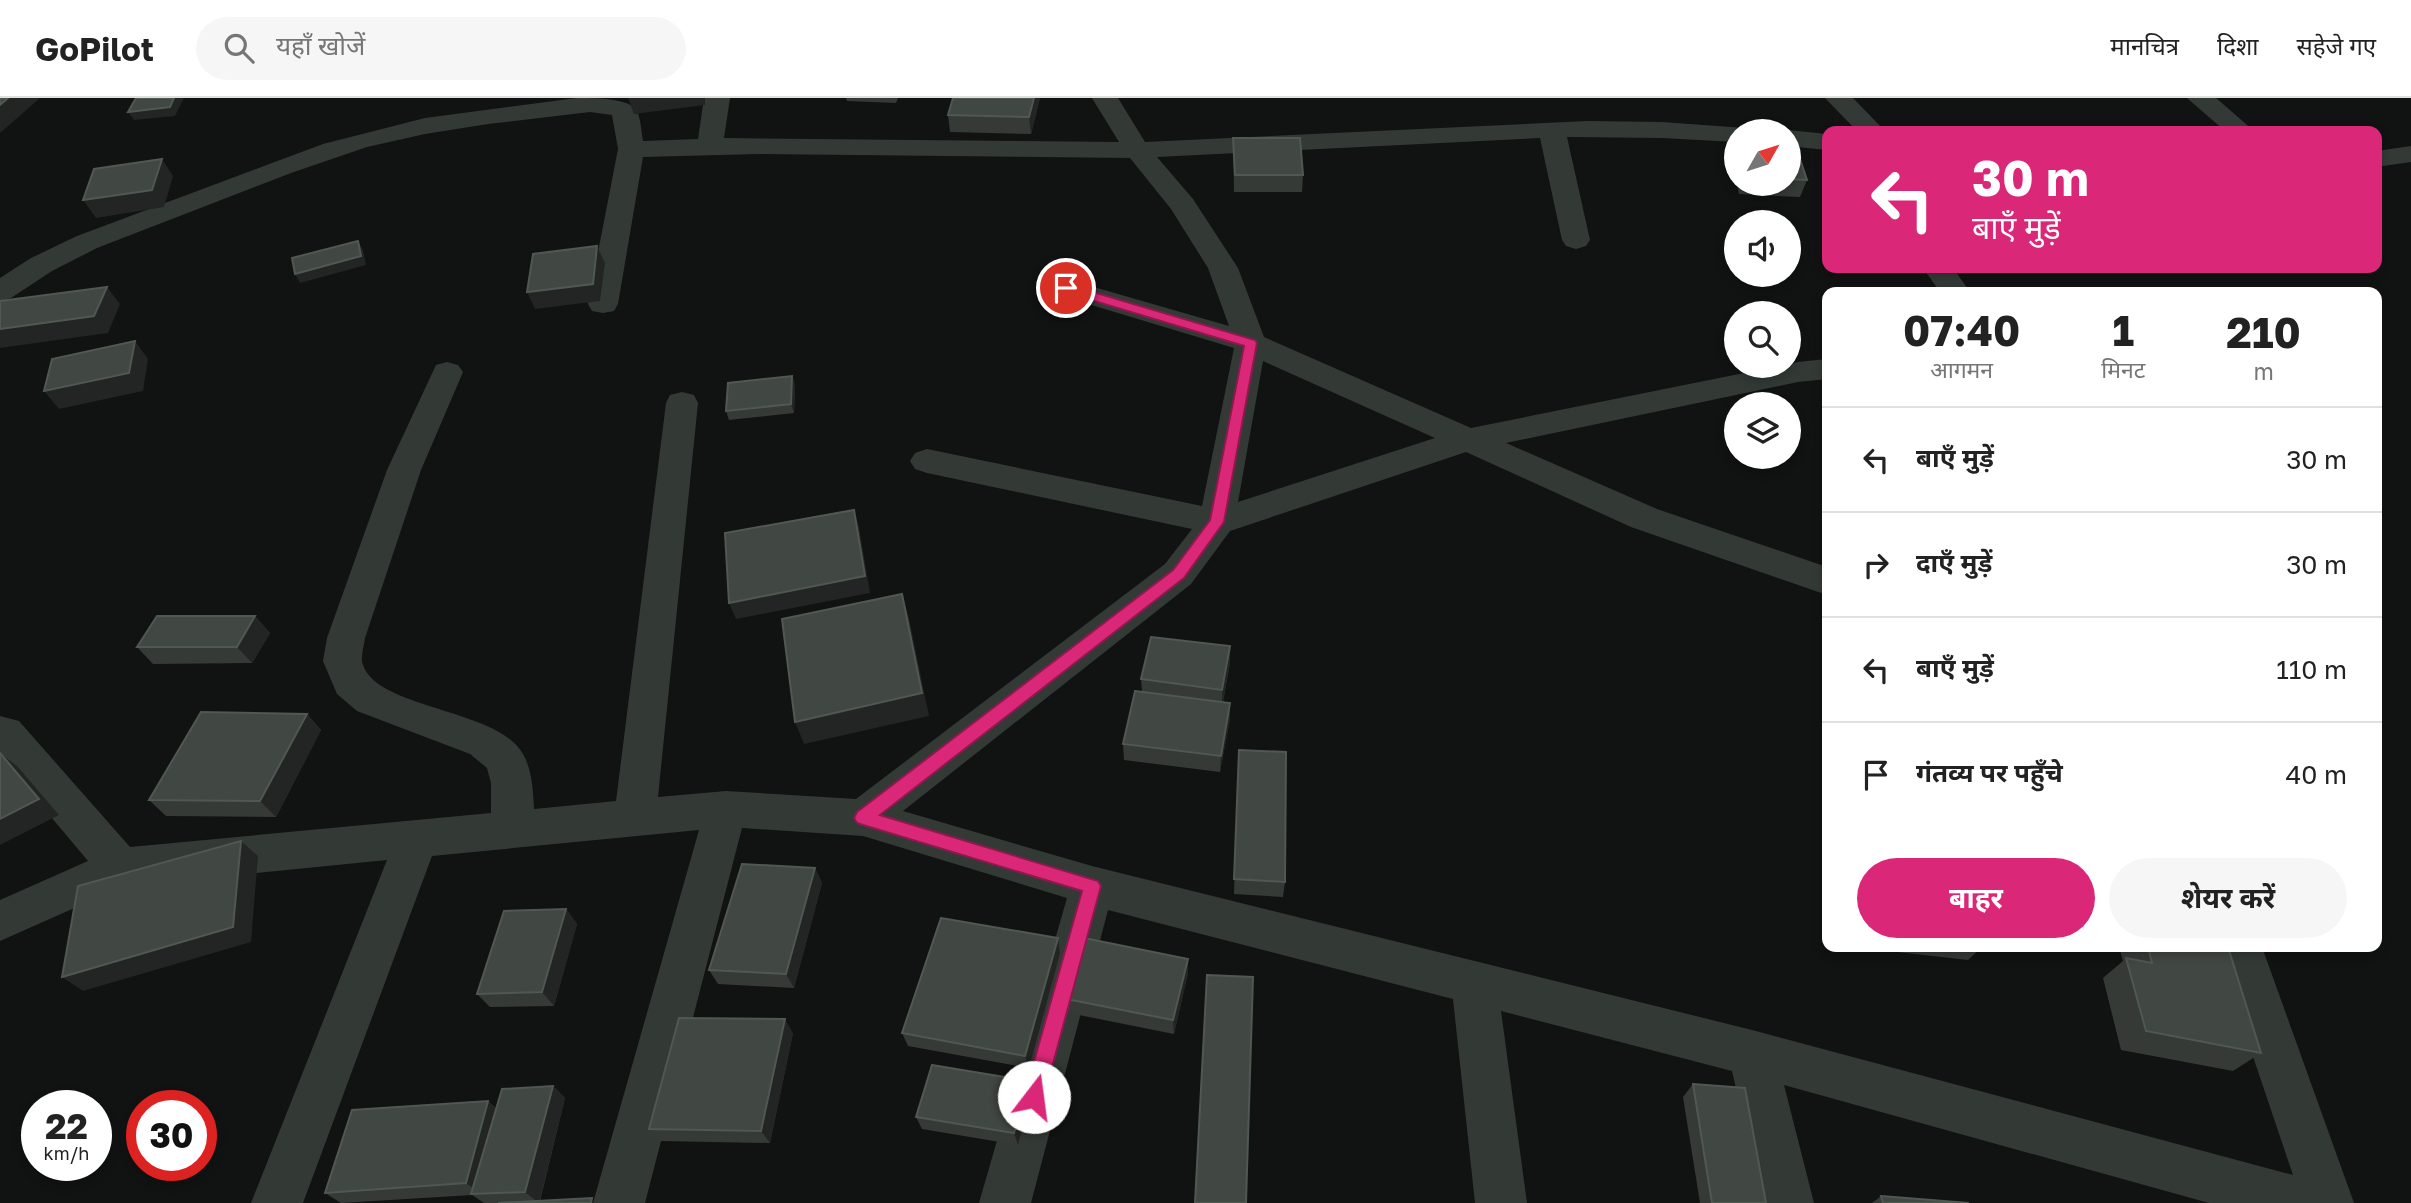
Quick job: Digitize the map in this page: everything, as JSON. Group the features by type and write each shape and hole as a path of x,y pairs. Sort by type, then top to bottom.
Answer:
{"street":[{"path":"710,145 717,98"},
{"path":"863,818 1178,574 1217,522 1251,343 1223,268 1183,205 1137,150 1105,98"},
{"path":"1838,98 1867,126"},
{"path":"2200,98 2235,126"},
{"path":"0,292 19,277 128,225 325,153 381,136 436,111 576,102 618,106 624,111 631,149 603,304"},
{"path":"631,149 710,145 1137,150 1609,128 1724,133"},
{"path":"1552,131 1576,240"},
{"path":"1801,139 1822,141"},
{"path":"2382,158 2411,154"},
{"path":"1066,288 1251,343 1644,518 1822,579"},
{"path":"927,461 1217,522 1470,439 1798,372 1822,370"},
{"path":"447,372 420,427 395,488 346,638 342,661 351,683 371,700 484,742 504,759 512,783 513,830"},
{"path":"635,817 682,403"},
{"path":"0,732 5,733 120,867"},
{"path":"619,1203 726,809"},
{"path":"0,921 120,867 726,809 863,818 1092,886 1752,1053 2302,1203"},
{"path":"277,1203 416,840"},
{"path":"1005,1203 1092,886"},
{"path":"2241,952 2328,1203"},
{"path":"1474,983 1501,1203"},
{"path":"1752,1053 1788,1203"}],"building":[{"path":"136,98 174,98 170,107 128,112"},
{"path":"953,98 1034,98 1029,117 948,115"},
{"path":"1233,138 1300,138 1303,175 1235,175"},
{"path":"162,159 152,190 83,200 94,169"},
{"path":"1801,162 1807,180 1801,180"},
{"path":"358,241 361,256 295,274 292,258"},
{"path":"597,246 593,284 527,292 533,254"},
{"path":"107,287 94,316 0,329 0,301"},
{"path":"135,341 129,373 44,391 52,359"},
{"path":"792,376 791,404 726,411 728,383"},
{"path":"854,510 865,576 729,603 725,533"},
{"path":"902,594 922,693 795,722 782,619"},
{"path":"157,616 255,616 237,647 137,647"},
{"path":"1151,637 1230,646 1222,690 1141,679"},
{"path":"1135,691 1230,703 1221,756 1123,744"},
{"path":"201,712 307,714 260,801 149,800"},
{"path":"1239,750 1286,752 1285,882 1234,879"},
{"path":"0,753 39,799 0,819"},
{"path":"241,841 233,927 62,977 78,886"},
{"path":"742,864 815,868 786,974 709,970"},
{"path":"566,909 542,992 477,994 504,911"},
{"path":"941,918 1058,938 1025,1056 902,1033"},
{"path":"1084,938 1188,959 1173,1020 1066,999"},
{"path":"2149,952 2230,952 2261,1053 2146,1031 2126,958 2152,963"},
{"path":"1207,975 1253,977 1246,1203 1195,1203"},
{"path":"679,1018 785,1019 761,1131 649,1129"},
{"path":"932,1065 1028,1081 1014,1133 916,1117"},
{"path":"1693,1084 1745,1088 1766,1203 1712,1203"},
{"path":"553,1086 525,1192 471,1194 502,1089"},
{"path":"488,1101 466,1183 325,1193 352,1110"},
{"path":"1881,1196 1969,1203 1883,1203"},
{"path":"592,1198 591,1203 498,1203"}],"route":[{"path":"1034,1097 1092,886 863,818 1178,574 1217,522 1251,343 1066,288"}]}
